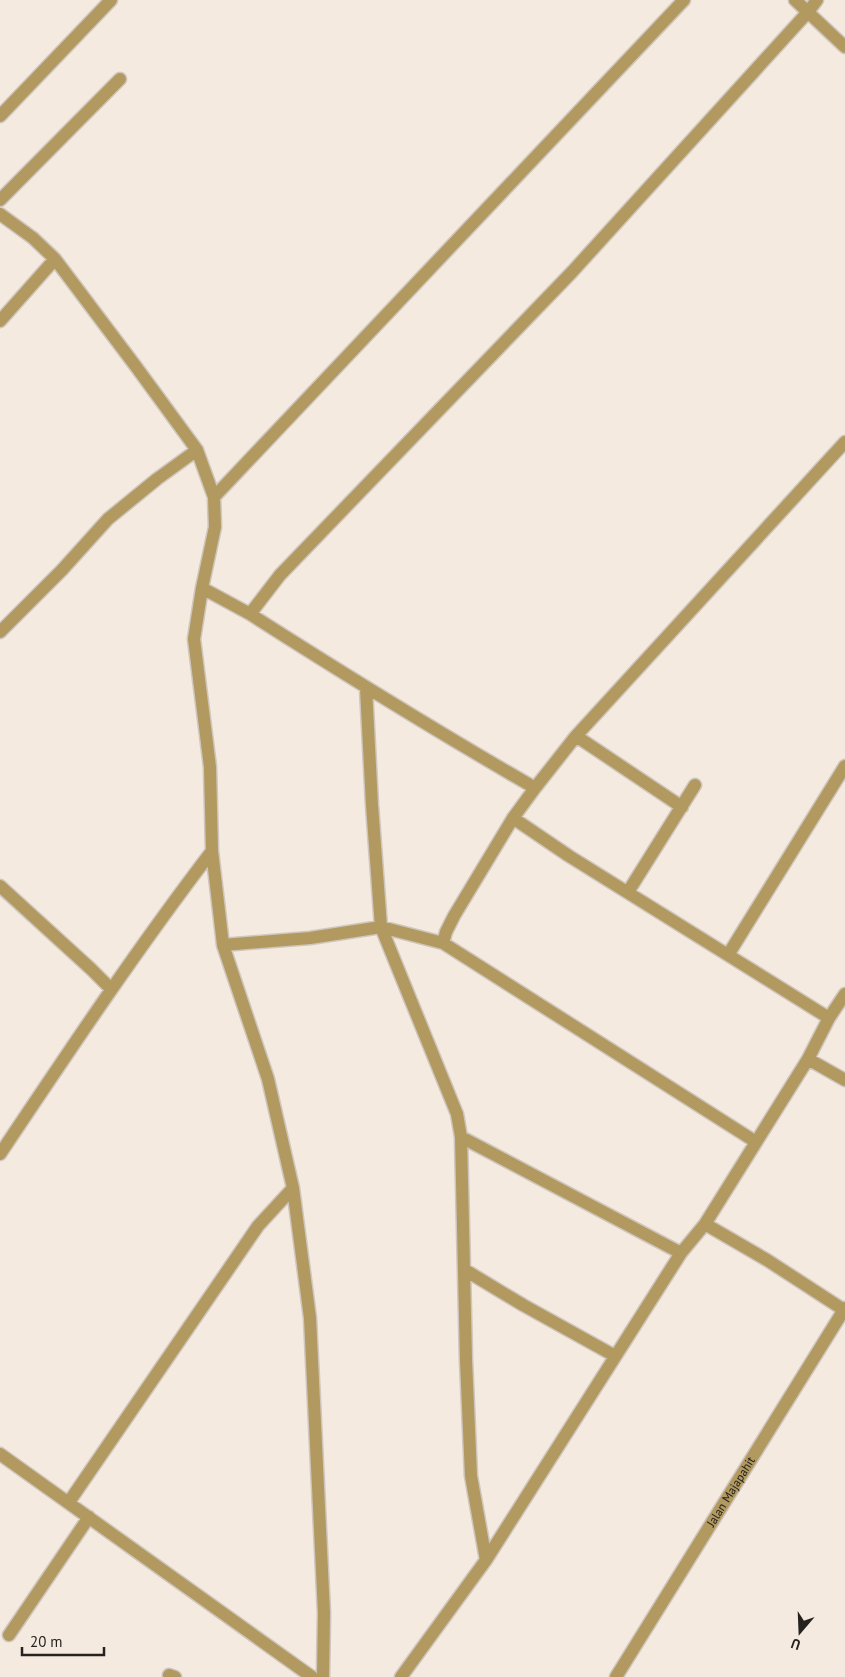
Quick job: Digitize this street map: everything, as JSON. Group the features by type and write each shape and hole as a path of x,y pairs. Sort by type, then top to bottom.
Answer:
{"street":[{"path":"0,116 111,0"},
{"path":"214,497 684,0"},
{"path":"795,0 845,47"},
{"path":"250,614 280,575 572,272 808,12 816,0"},
{"path":"0,200 120,79"},
{"path":"0,214 34,238 55,258 197,450 214,497 215,527 202,588 194,639 210,767 212,851 224,945 268,1079 293,1188 310,1318 324,1613 323,1677"},
{"path":"0,321 55,258"},
{"path":"443,943 454,916 513,818 576,736 845,442"},
{"path":"0,632 62,570 108,519 157,479 197,450"},
{"path":"202,588 250,614 457,744 535,788"},
{"path":"366,688 372,805 382,928 457,1114 461,1137 471,1476 486,1560"},
{"path":"576,736 682,807"},
{"path":"728,955 845,766"},
{"path":"628,892 695,785"},
{"path":"513,818 569,856 830,1018"},
{"path":"0,1154 111,988 176,897 212,851"},
{"path":"0,886 111,988"},
{"path":"224,945 310,938 382,928 443,943 756,1142"},
{"path":"401,1677 486,1560 681,1253 705,1224 808,1059 845,994"},
{"path":"808,1059 845,1080"},
{"path":"461,1137 681,1253"},
{"path":"69,1502 258,1226 293,1188"},
{"path":"705,1224 767,1260 844,1309"},
{"path":"464,1270 615,1356"},
{"name":"Jalan Majapahit","path":"616,1677 844,1309"},
{"path":"0,1454 312,1677"},
{"path":"9,1635 88,1517"}]}
